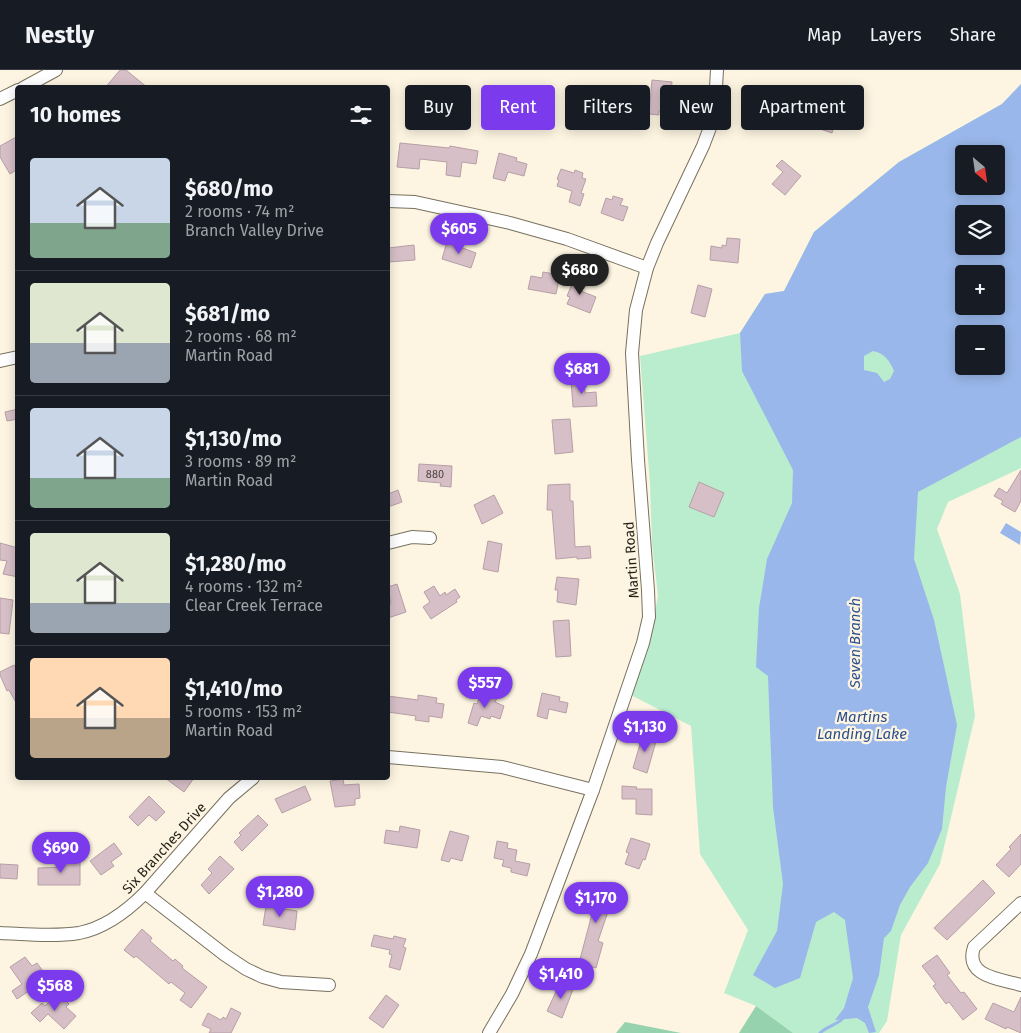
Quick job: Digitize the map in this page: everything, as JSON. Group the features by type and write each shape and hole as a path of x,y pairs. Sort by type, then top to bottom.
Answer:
{"street":[{"path":"28,85 56,70"},
{"name":"Martin Road","path":"489,1033 512,994 530,954 593,790 643,643 648,618 648,590 632,353 636,310 647,268 657,243 706,139 715,104 717,70"},
{"path":"0,100 15,92"},
{"path":"390,201 415,202 510,223 567,239 647,268"},
{"path":"0,361 15,358"},
{"path":"390,542 412,537 430,538"},
{"path":"390,757 502,767 593,790"},
{"name":"Six Branches Drive","path":"0,934 78,933 116,918 145,893 228,798 247,780"},
{"path":"145,893 246,969 263,977 281,982 329,985"},
{"path":"1021,902 974,947 971,956 972,964 977,970 984,974 1021,985"}],"green space":[{"name":"Martins Landing Lake","path":"1021,84 1021,468 948,502 937,529 960,594 975,716 940,864 901,935 887,1021 879,1033 793,1033 756,1006 724,993 748,930 700,854 691,726 629,694 647,653 658,596 652,544 650,484 640,356 740,333 765,294 784,291 814,232 899,162 1002,104"},
{"path":"756,1006 793,1033 739,1033"},
{"path":"625,1022 681,1033 616,1033"}],"water":[{"name":"Martins Landing Lake","path":"1021,84 1021,437 918,492 914,559 934,620 957,725 946,787 942,829 928,863 910,887 900,905 891,931 884,938 879,975 868,1007 876,1032 869,1033 865,1023 857,1018 835,1020 844,1008 853,978 845,920 834,912 816,922 800,978 775,988 753,975 777,931 783,884 773,807 768,676 756,667 759,608 767,559 792,503 793,470 742,371 740,333 765,294 784,291 814,232 899,162 1002,104","holes":["873,351 886,358 894,371 890,379 884,382 877,373 864,370 864,356"]},
{"path":"1006,523 1021,532 1020,545 1000,533"}],"building":[{"path":"120,70 126,70 144,85 108,85"},
{"path":"652,80 672,82 672,85 660,85 659,115 650,114"},
{"path":"15,138 15,171 10,174 0,157 0,146"},
{"path":"400,143 449,148 450,146 478,151 476,164 462,162 460,177 446,175 447,162 420,159 419,169 397,167"},
{"path":"499,153 517,158 516,161 527,164 524,176 508,172 505,181 493,178"},
{"path":"782,160 801,176 785,195 772,184 783,172 776,166"},
{"path":"561,169 574,173 575,170 583,173 582,178 586,179 581,193 584,194 580,206 569,202 572,191 557,186 559,180 557,179"},
{"path":"613,196 623,199 620,205 628,207 623,221 601,213 606,198 612,200"},
{"path":"727,238 740,239 738,263 710,260 711,246 722,248 722,245 726,246"},
{"path":"447,242 476,253 471,268 442,259"},
{"path":"414,245 415,260 390,262 390,248"},
{"path":"543,272 560,275 556,294 528,289 531,276 542,278"},
{"path":"575,277 586,281 581,291 596,297 590,313 567,304 570,297 567,296"},
{"path":"698,285 712,289 705,317 691,313"},
{"path":"584,378 585,393 596,392 597,406 573,407 571,380"},
{"path":"15,410 15,420 7,421 5,412"},
{"path":"570,419 573,452 555,454 552,420"},
{"path":"419,464 452,466 451,487 440,486 441,483 418,481"},
{"path":"1021,470 1021,501 1015,512 1001,504 1003,501 994,496 999,488 1007,493"},
{"path":"699,482 724,493 714,517 689,507"},
{"path":"570,484 570,501 573,501 575,547 590,546 591,558 556,559 552,510 547,510 548,485"},
{"path":"398,490 402,502 390,506 390,493"},
{"path":"494,495 503,513 482,524 474,505"},
{"path":"488,541 502,544 498,572 483,569"},
{"path":"0,543 15,547 15,576 3,574 7,561 0,560"},
{"path":"557,577 579,579 576,605 557,602 558,590 555,590"},
{"path":"397,584 406,612 390,617 391,604 390,586"},
{"path":"434,586 440,596 445,592 446,595 455,589 460,597 456,600 457,602 431,619 423,607 430,602 424,592"},
{"path":"0,598 13,600 9,634 0,633"},
{"path":"569,620 571,656 556,657 553,621"},
{"path":"14,665 15,667 15,701 9,690 7,691 0,672"},
{"path":"481,692 497,698 495,702 504,706 500,719 491,716 490,719 481,716 477,726 468,723 474,703 477,704"},
{"path":"542,693 560,697 559,701 568,703 566,713 549,709 547,719 537,716"},
{"path":"418,695 437,698 436,703 444,704 442,718 429,716 429,722 415,720 416,716 390,712 390,696 418,700"},
{"path":"643,734 657,738 647,773 633,768"},
{"path":"168,780 193,780 184,792"},
{"path":"343,780 344,785 359,784 360,798 355,799 355,805 335,807 330,781"},
{"path":"305,786 311,800 282,813 275,799"},
{"path":"622,786 637,787 636,789 652,789 652,815 636,814 636,799 622,799"},
{"path":"149,796 165,812 156,821 149,815 138,826 129,817"},
{"path":"258,815 268,825 242,851 234,842 241,835 239,833"},
{"path":"400,826 420,830 417,848 384,843 386,830 399,832"},
{"path":"450,831 469,836 462,861 451,858 449,862 441,860"},
{"path":"1021,834 1021,864 1009,877 996,865 1011,849 1009,847"},
{"path":"631,838 650,844 645,860 643,859 639,869 625,864 629,853 626,852"},
{"path":"497,841 508,843 507,848 517,850 515,861 530,864 527,876 511,872 511,868 502,866 504,860 494,858"},
{"path":"114,843 122,854 111,862 114,866 101,875 90,861"},
{"path":"64,855 75,855 75,862 80,862 80,885 38,885 38,868 64,867"},
{"path":"220,856 234,869 209,894 201,885 212,873 208,869"},
{"path":"0,864 18,865 17,879 0,878"},
{"path":"983,880 995,893 947,940 934,928"},
{"path":"604,882 614,885 608,902 611,903 598,941 603,943 596,968 579,963 592,914 583,911 586,902 591,903 597,884 603,886"},
{"path":"266,906 297,911 295,930 263,925"},
{"path":"142,929 152,938 150,941 173,961 175,959 183,966 182,968 207,987 191,1008 180,1000 185,993 171,982 169,984 136,956 134,958 124,950"},
{"path":"374,935 393,939 394,936 406,939 403,947 406,948 400,970 389,967 392,955 389,954 390,950 371,946"},
{"path":"937,955 950,973 947,975 977,1009 963,1020 949,1002 946,1004 933,986 936,984 922,966"},
{"path":"25,957 32,966 37,963 48,978 17,999 12,991 22,984 10,967"},
{"path":"561,981 574,987 562,1018 547,1011"},
{"path":"55,995 59,1000 62,997 69,1004 66,1007 76,1016 64,1029 48,1014 40,1022 31,1013 42,1003 45,1006"},
{"path":"386,995 399,1005 383,1028 369,1018"},
{"path":"1021,997 1021,1033 1007,1027 1006,1029 985,1019 993,1003 1014,1012"},
{"path":"231,1008 241,1013 231,1033 209,1033 211,1029 202,1025 208,1013 221,1020 223,1017 226,1019"}],"waterway":[{"name":"Seven Branch","path":"820,1033 845,1016"}]}
